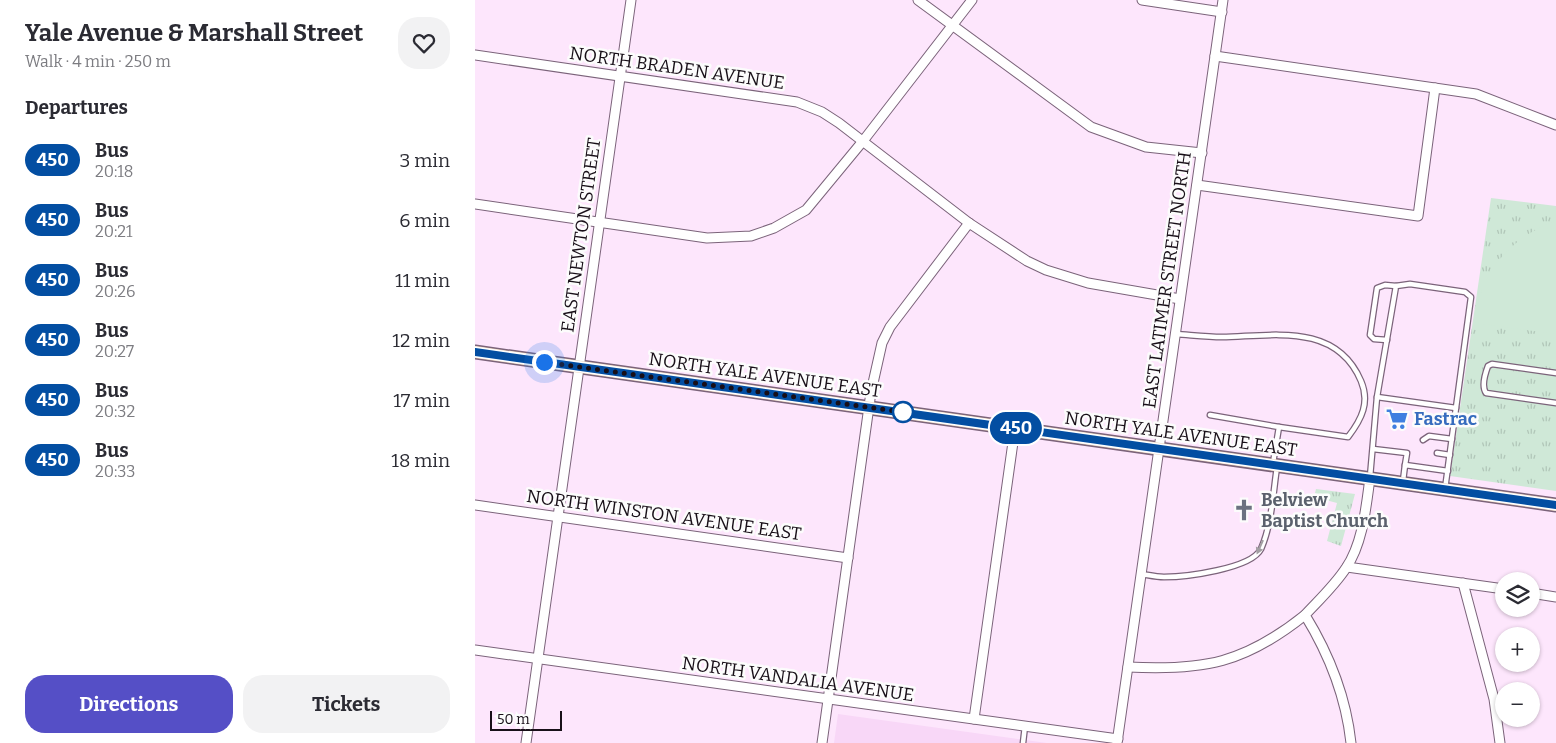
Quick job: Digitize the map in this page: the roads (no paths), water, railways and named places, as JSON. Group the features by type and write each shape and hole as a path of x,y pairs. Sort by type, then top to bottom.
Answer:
{"main road":[{"name":"NORTH YALE AVENUE EAST","path":"475,352 1556,504"}],"street":[{"name":"EAST NEWTON STREET","path":"526,743 631,0"},
{"path":"918,0 1091,127 1146,147 1202,153"},
{"path":"475,204 707,238 751,236 774,228 807,210 972,0"},
{"path":"1141,0 1222,12"},
{"name":"EAST LATIMER STREET NORTH","path":"1117,741 1223,0"},
{"name":"NORTH BRADEN AVENUE","path":"475,55 797,102 827,115 969,223 996,242 1046,270 1088,283 1180,299"},
{"path":"1215,56 1476,94 1556,125"},
{"path":"1197,185 1418,216 1435,88"},
{"path":"822,743 869,407 875,368 882,343 889,327 969,223"},
{"path":"974,719 1015,428"},
{"path":"1128,667 1185,668 1233,659 1280,636 1305,615 1347,567 1357,544 1370,478"},
{"name":"NORTH WINSTON AVENUE EAST","path":"475,505 849,558"},
{"path":"1347,567 1495,588"},
{"path":"1463,583 1494,698 1500,743"},
{"path":"1540,594 1556,597"},
{"path":"1305,615 1333,671 1343,701 1351,743"},
{"name":"NORTH VANDALIA AVENUE","path":"475,650 828,701 841,700 1025,726 1117,741"}],"lane":[{"path":"1387,340 1374,338 1370,335 1377,288 1385,285 1410,284 1465,292 1471,297 1445,489"},
{"path":"1370,478 1377,397 1395,286"},
{"path":"1175,334 1219,337 1275,333 1328,343 1345,357 1359,376 1366,398 1361,416 1348,437 1210,416"},
{"path":"1556,373 1491,364 1487,366 1483,388 1486,393 1556,403"},
{"path":"1377,397 1456,408"},
{"path":"1141,574 1164,577 1221,570 1253,559 1260,550 1270,517 1279,427"},
{"path":"1423,440 1429,436 1452,439"},
{"path":"1373,449 1407,453 1403,483"},
{"path":"1437,453 1450,455"},
{"path":"1405,465 1448,471"},
{"path":"1023,743 1025,726"}],"place":[{"name":"Fastrac","path":"1397,419"},
{"name":"Belview Baptist Church","path":"1244,510"}]}
